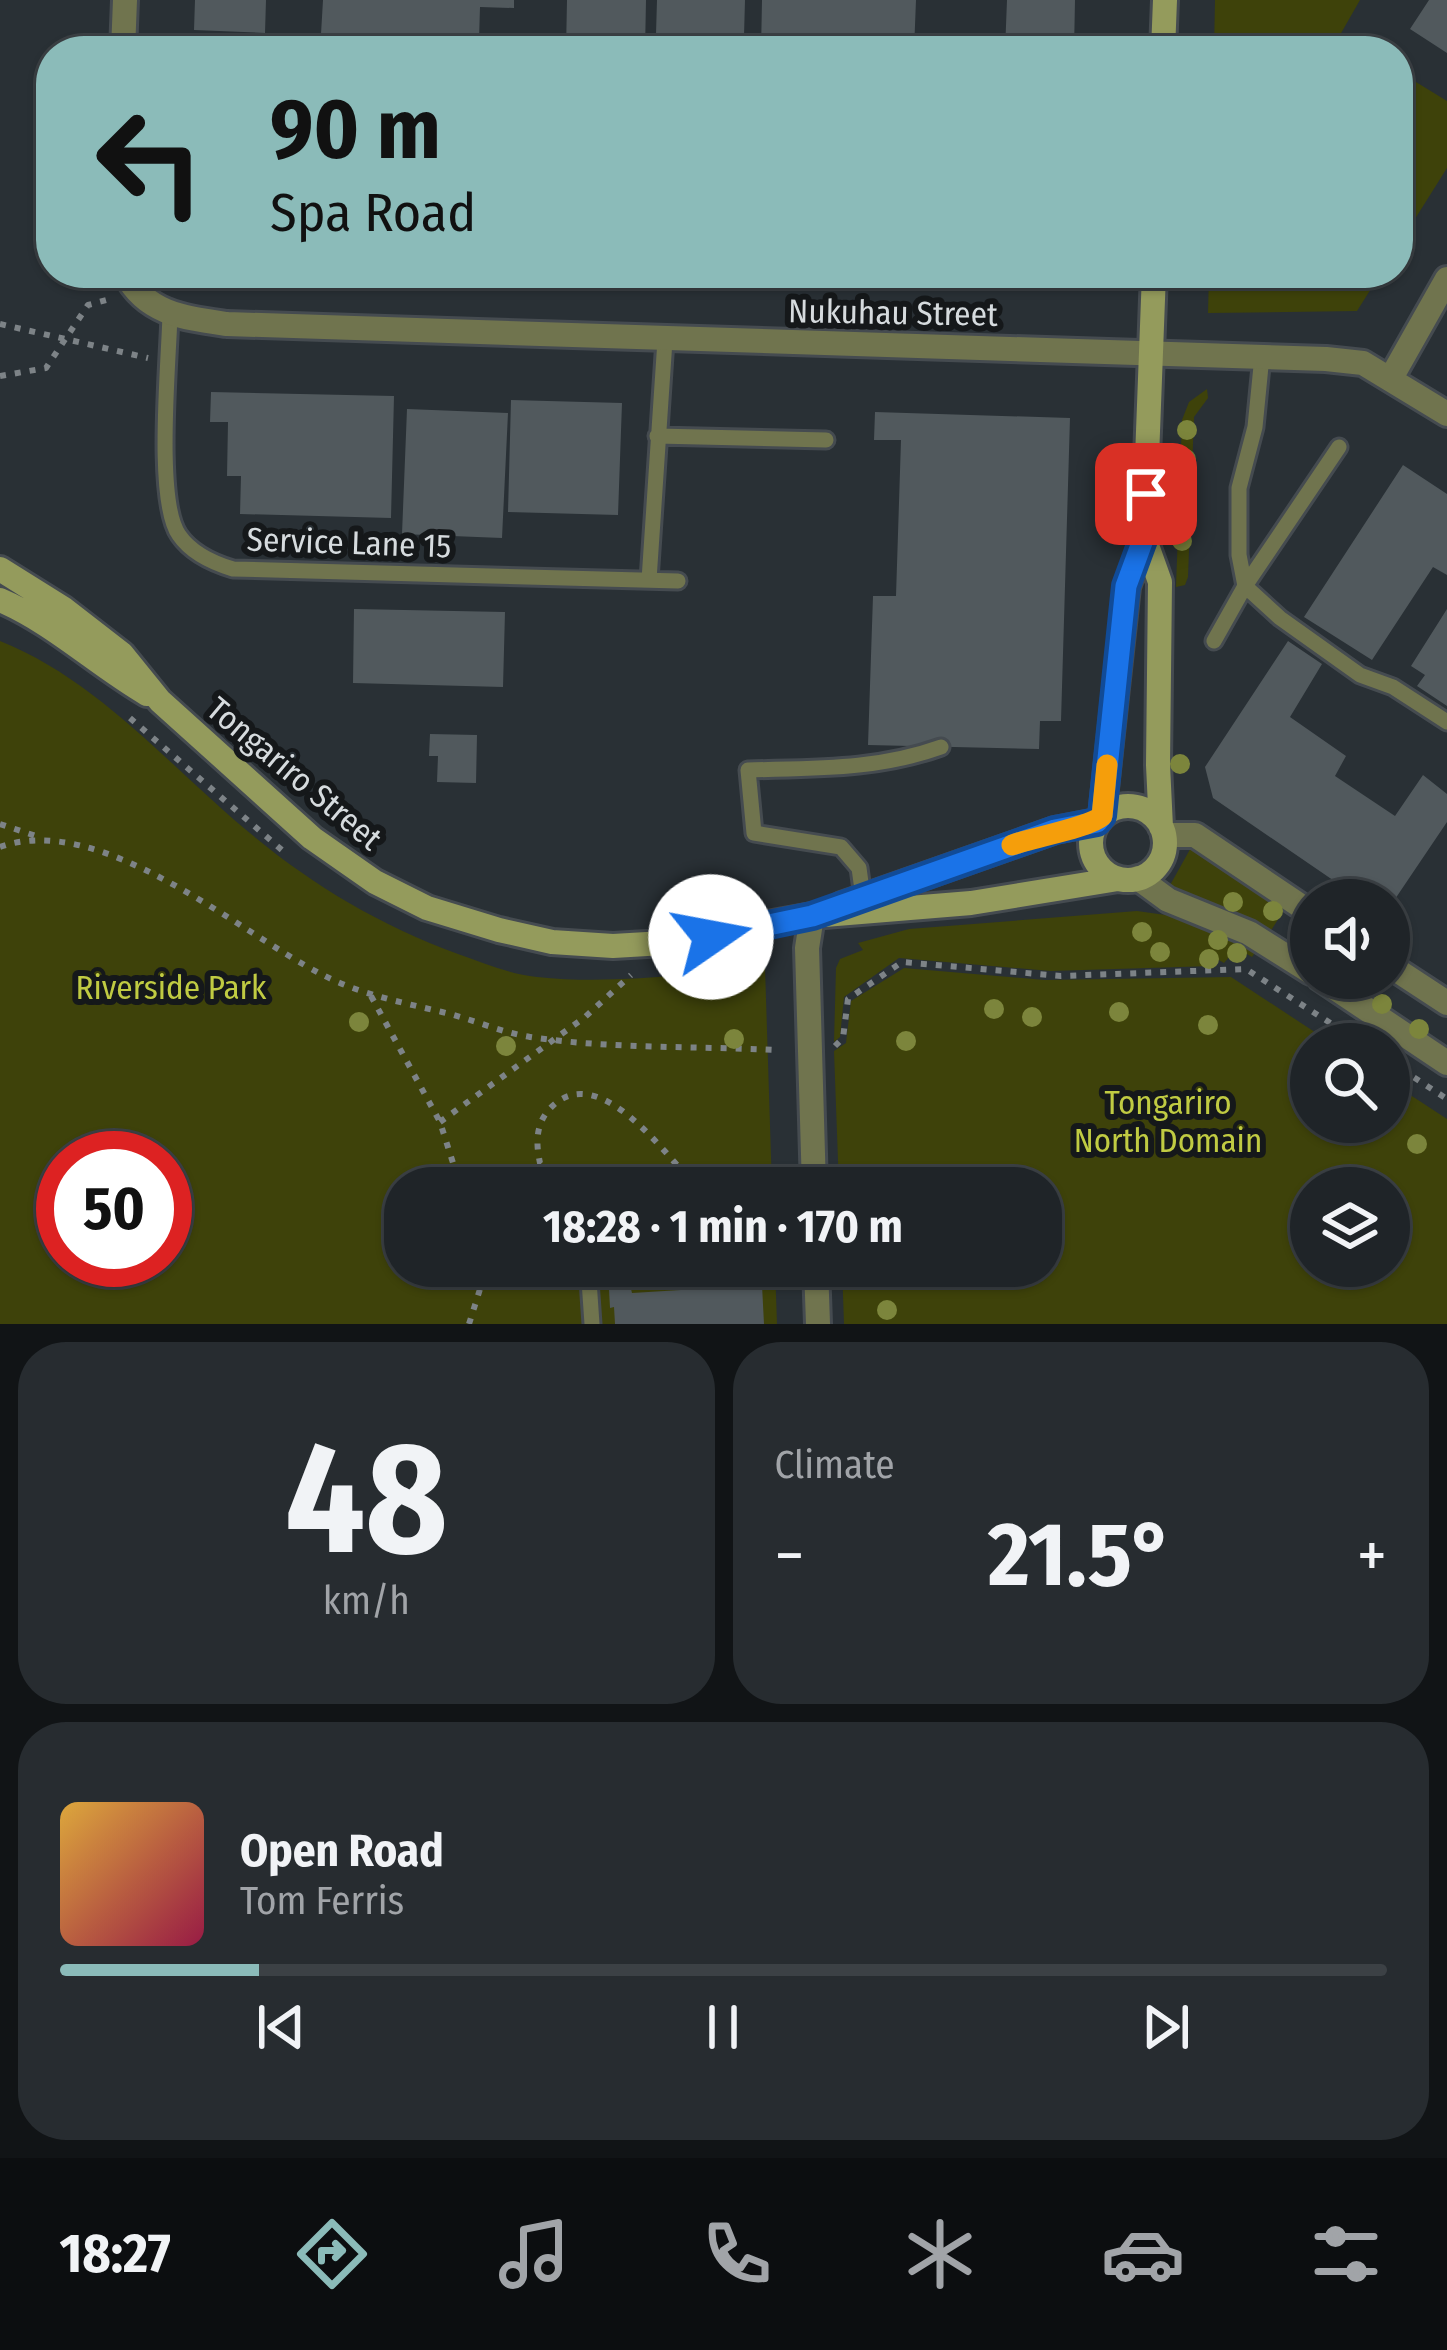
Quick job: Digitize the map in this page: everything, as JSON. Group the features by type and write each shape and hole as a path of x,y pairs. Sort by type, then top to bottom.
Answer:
{"main road":[{"path":"1163,36 1165,0"},
{"path":"1144,537 1160,582 1162,831 1159,862 1128,879 1096,862 1091,849 1099,819 1126,586 1144,537 1154,288"},
{"name":"Tongariro Street","path":"0,569 64,609 122,654 160,701 312,838 375,882 427,908 499,931 552,942 613,946 711,937 812,916 971,903 1128,879"},
{"name":"Tongariro Street","path":"0,600 160,701"},
{"path":"1099,819 1127,806 1141,808 1162,831"},
{"name":"Tongariro Street","path":"812,916 1055,830 1099,819"}],"street":[{"path":"124,36 125,0"},
{"path":"1391,379 1447,279"},
{"name":"Nukuhau Street","path":"138,288 170,314 227,324 1152,352 1363,363 1447,414"},
{"path":"1162,831 1195,835 1290,900"},
{"path":"1128,879 1249,933 1290,959"},
{"path":"812,916 807,947 813,1167"},
{"path":"1410,979 1447,1003"},
{"path":"1351,999 1447,1063"},
{"path":"817,1287 818,1324"}],"lane":[{"name":"Service Lane 15","path":"170,314 166,493 178,535 214,563 233,569 678,581"},
{"path":"649,580 665,340"},
{"path":"1262,356 1255,427 1239,488 1239,555 1245,586 1280,619 1360,675 1393,687 1447,722"},
{"path":"656,436 826,440"},
{"path":"1214,641 1245,586 1339,447"},
{"path":"863,897 859,868 841,848 754,833 748,770 867,767 899,762 940,746"},
{"path":"589,1287 592,1324"}],"path":[{"path":"0,376 46,368 88,305 119,288"},
{"path":"0,323 169,363"},
{"path":"0,824 82,847 153,874 213,904 321,975 371,996 552,1040 776,1050"},
{"path":"0,848 44,838"},
{"path":"834,1046 842,1042 848,999 902,962 1061,976 1246,969 1330,1023"},
{"path":"440,1122 585,1018 631,975"},
{"path":"371,996 440,1122 454,1167"},
{"path":"1410,1075 1447,1100"},
{"path":"544,1167 540,1163 538,1129 547,1110 563,1097 582,1093 605,1098 627,1114 677,1167"},
{"path":"469,1324 481,1287"}],"green space":[{"path":"1215,0 1360,0 1342,36 1214,36"},
{"path":"1413,80 1447,101 1447,168 1413,222"},
{"path":"1209,288 1372,288 1357,311 1208,313"},
{"path":"1207,389 1208,398 1194,417 1188,577 1185,585 1176,587 1182,420 1189,402"},
{"name":"Riverside Park","path":"0,641 86,690 297,869 357,908 423,940 497,968 537,977 622,979 765,967 771,1167 384,1167 384,1287 776,1287 777,1324 0,1324"},
{"path":"1193,844 1286,907 1268,935 1169,887"},
{"path":"1137,911 1194,919 1259,947 1252,957 1245,953 1239,962 1230,956 1224,963 1217,959 1212,966 1051,971 899,958 844,997 840,1037 834,1042 836,968 840,959 863,950 858,943 909,929"},
{"name":"Tongariro North Domain","path":"904,968 1045,980 1231,977 1301,1023 1290,1023 1290,1143 1410,1143 1410,1095 1447,1119 1447,1324 844,1324 843,1287 1062,1287 1062,1167 838,1167 834,1051 846,1043 851,1001"}],"building":[{"path":"195,0 266,0 265,33 194,30"},
{"path":"323,0 514,0 514,8 480,7 479,36 321,34"},
{"path":"567,0 646,0 645,36 566,36"},
{"path":"657,0 745,0 744,36 656,34"},
{"path":"762,0 916,0 915,36 761,36"},
{"path":"1007,0 1075,0 1074,36 1006,36"},
{"path":"1429,0 1447,0 1447,53 1410,29"},
{"path":"211,392 394,396 391,518 240,514 241,476 227,476 228,422 210,422"},
{"path":"511,400 622,403 618,515 508,512"},
{"path":"407,409 508,413 502,538 402,534"},
{"path":"875,412 1070,418 1061,721 1040,721 1039,749 868,745 873,596 896,596 901,440 874,440"},
{"path":"1403,465 1447,494 1447,575 1433,567 1372,660 1304,617"},
{"path":"354,609 505,612 503,687 353,683"},
{"path":"1447,609 1447,706 1417,686 1425,675 1411,666"},
{"path":"1288,641 1322,664 1290,717 1346,756 1335,776 1395,816 1423,775 1447,794 1447,822 1409,879 1331,879 1213,798 1205,767"},
{"path":"430,734 477,735 476,783 437,782 438,756 429,756"},
{"path":"762,1287 764,1324 615,1324 609,1290 631,1289 632,1293"}],"slow traffic":[{"path":"1012,845 1097,822 1102,816 1107,765"}],"route":[{"path":"711,937 812,916 1055,830 1097,822 1102,816 1126,586 1144,537 1146,494"}]}
